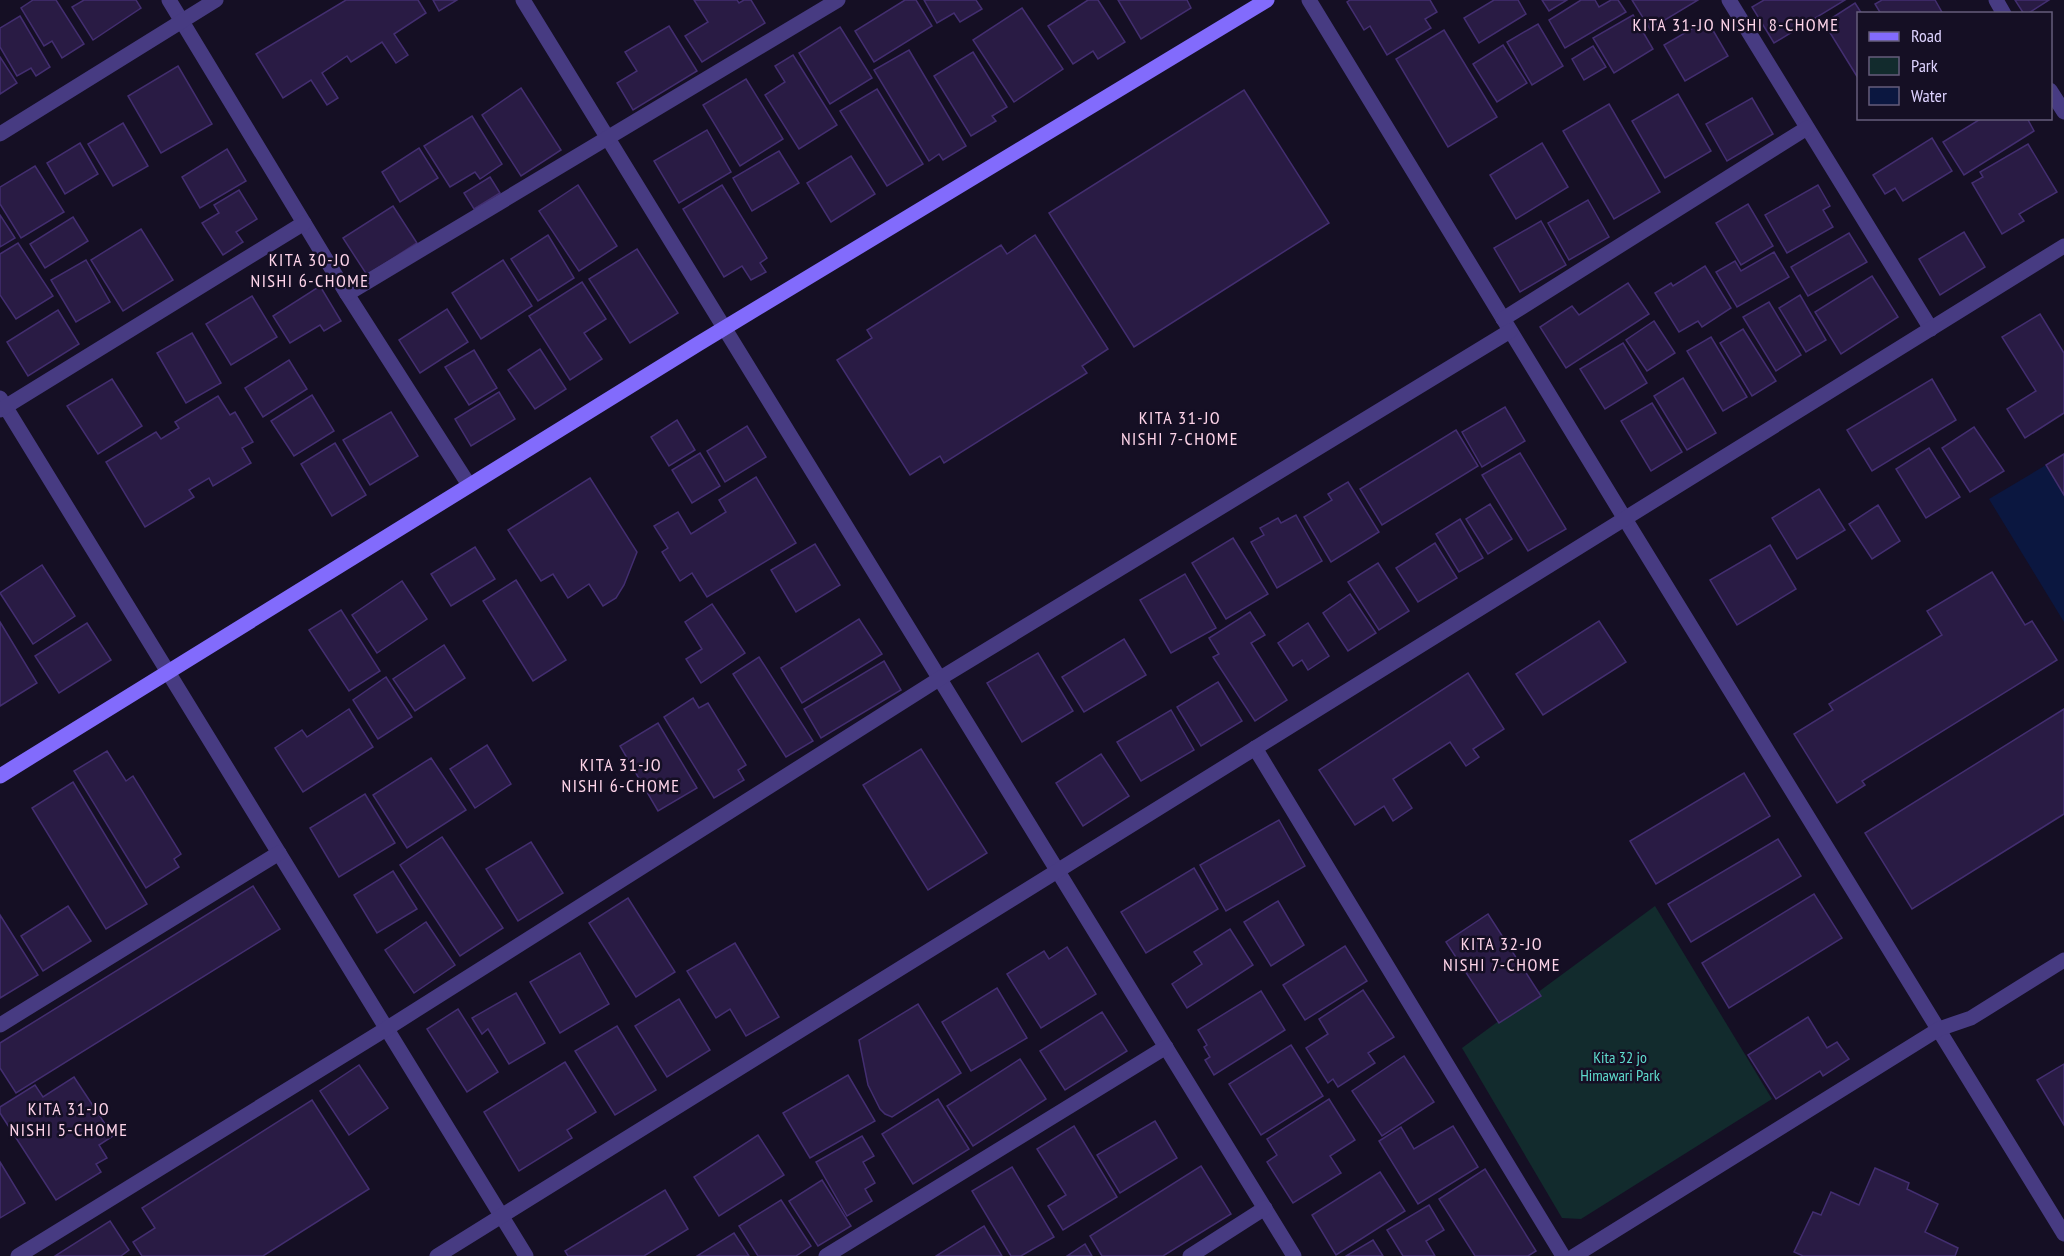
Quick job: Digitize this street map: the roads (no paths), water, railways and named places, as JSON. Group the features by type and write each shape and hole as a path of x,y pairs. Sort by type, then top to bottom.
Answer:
{"street":[{"path":"169,0 347,294 470,485"},
{"path":"0,134 216,0"},
{"path":"523,0 1294,1256"},
{"path":"347,294 838,0"},
{"path":"0,776 725,327 1267,0"},
{"path":"1309,0 2064,1234"},
{"path":"1729,0 1930,329"},
{"path":"2052,93 2064,112"},
{"path":"18,1256 386,1029 939,679 1507,325 1807,128"},
{"path":"304,223 2,405 526,1256"},
{"path":"437,1256 2064,246"},
{"path":"1255,748 1563,1256"},
{"path":"0,1025 279,853"},
{"path":"1574,1256 1939,1029 1971,1018 2064,960"},
{"path":"826,1256 1166,1047"},
{"path":"1190,1256 1265,1208"}],"water":[{"path":"2046,465 2064,495 2064,622 1989,499"}],"district":[{"name":"KITA 31-JO NISHI 8-CHOME","path":"1736,25"},
{"name":"KITA 30-JO NISHI 6-CHOME","path":"310,270"},
{"name":"KITA 31-JO NISHI 7-CHOME","path":"1180,428"},
{"name":"KITA 31-JO NISHI 6-CHOME","path":"621,775"},
{"name":"KITA 32-JO NISHI 7-CHOME","path":"1502,954"},
{"name":"KITA 31-JO NISHI 5-CHOME","path":"69,1119"}],"park label":[{"name":"Kita 32 jo Himawari Park","path":"1620,1066"}]}
